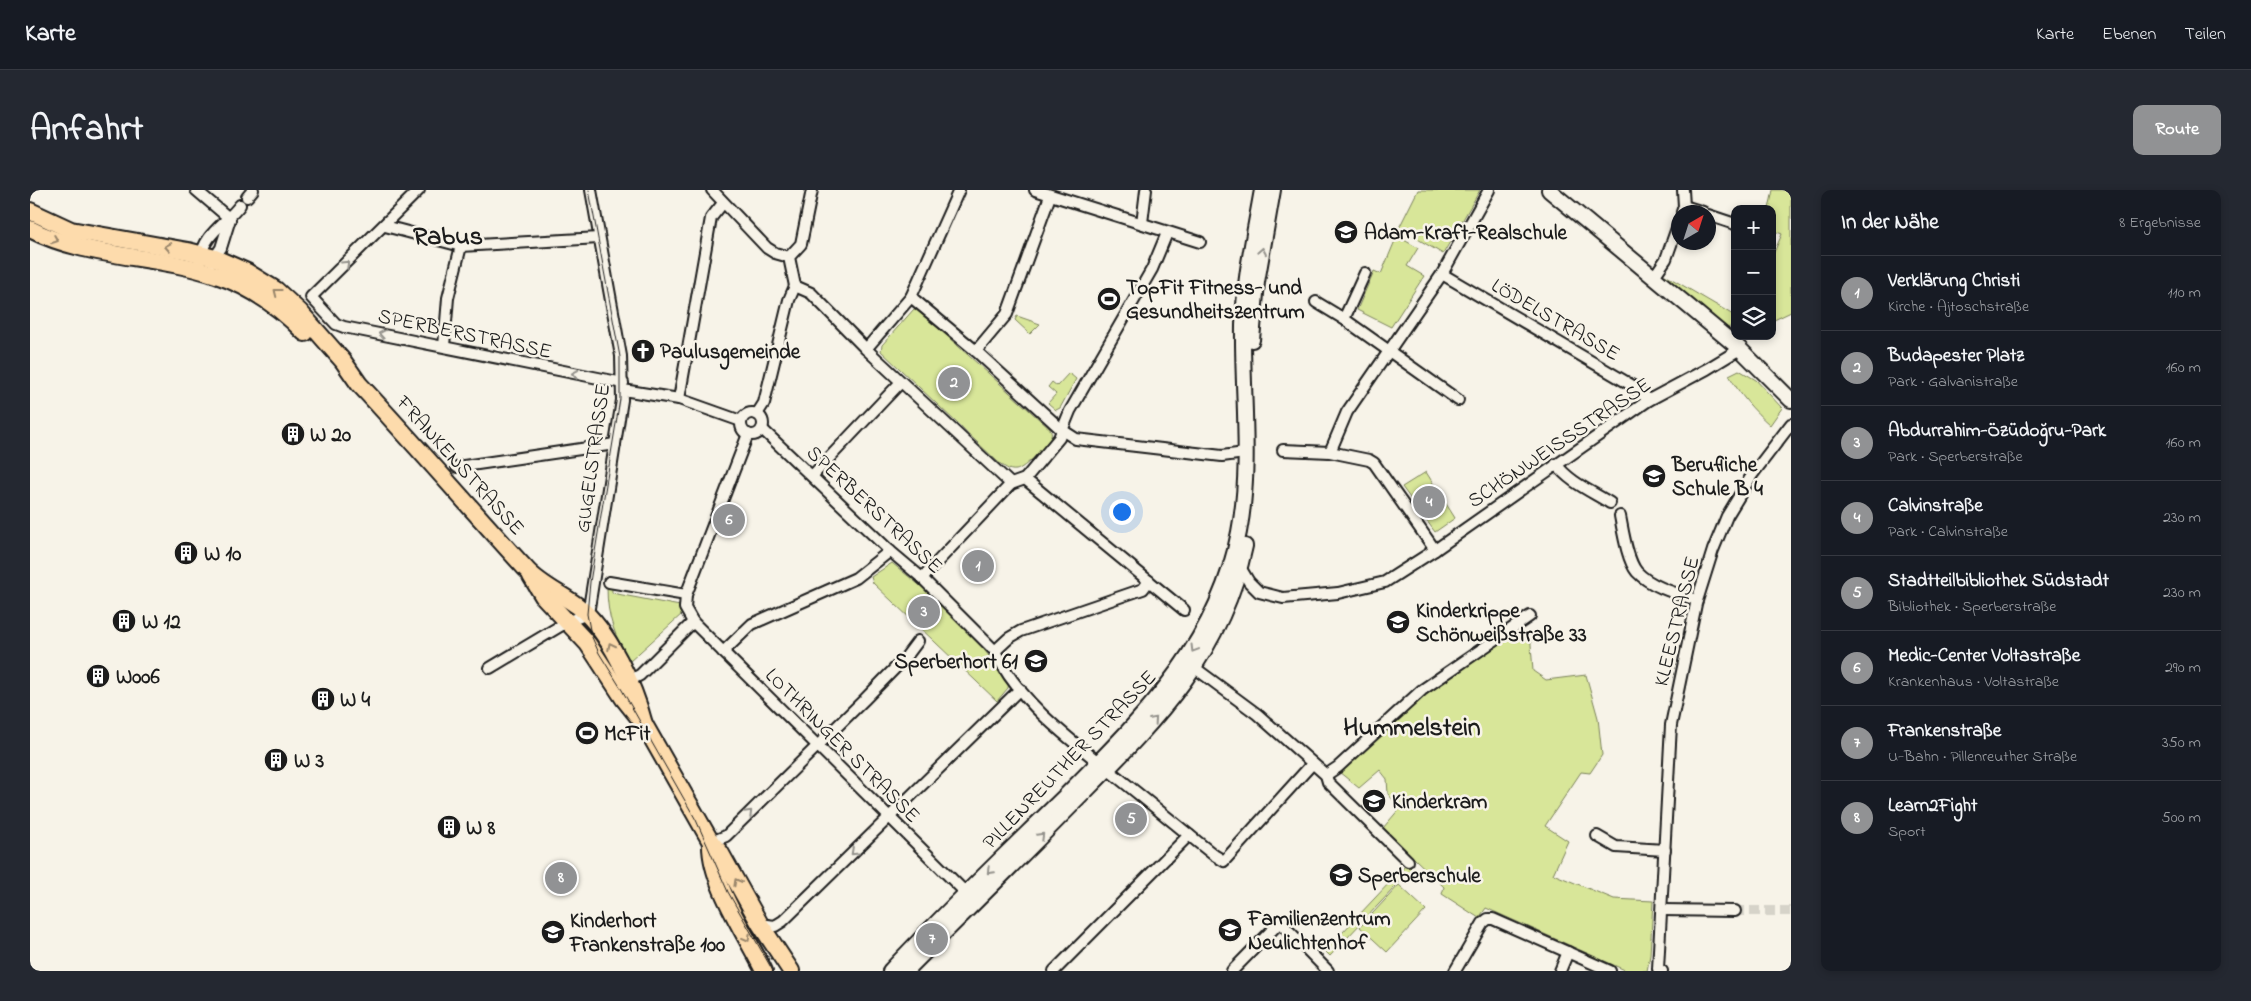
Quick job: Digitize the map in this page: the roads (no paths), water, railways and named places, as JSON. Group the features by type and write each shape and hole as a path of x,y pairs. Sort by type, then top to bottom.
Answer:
{"main road":[{"name":"PILLENREUTHER STRASSE","path":"906,971 1103,766 1171,681 1191,653 1215,610 1227,577 1239,533 1244,495 1244,301 1249,256 1262,190"},
{"name":"PILLENREUTHER STRASSE","path":"890,971 967,894 1159,714 1195,668 1218,627 1240,567 1249,526 1253,484 1252,362 1254,307 1273,190"},
{"path":"1550,190 1740,349 1791,400"},
{"path":"30,211 71,230 206,260"},
{"path":"30,229 75,247 206,260"},
{"name":"FRANKENSTRASSE","path":"206,260 255,276 289,301 343,361 359,384 530,574 587,614 606,637 622,684"},
{"name":"FRANKENSTRASSE","path":"530,574 538,590 622,684 635,694 644,724 711,842 720,852 760,924 791,971"},
{"name":"FRANKENSTRASSE","path":"711,842 711,856 724,892 764,971"}],"street":[{"path":"196,190 230,219"},
{"path":"419,190 384,226 461,246 599,238"},
{"name":"GUGELSTRASSE","path":"587,614 623,386 621,356 591,190"},
{"path":"712,190 767,248 775,253 789,257"},
{"path":"789,257 801,244 812,190"},
{"path":"866,349 911,297 960,190"},
{"path":"1036,190 1200,242"},
{"path":"1142,223 1146,190"},
{"path":"1330,452 1347,412 1388,349 1442,274 1489,190"},
{"path":"1683,190 1683,205"},
{"path":"976,351 1007,314 1050,196"},
{"path":"206,260 212,233 230,219 247,198"},
{"path":"680,399 711,218 723,203"},
{"path":"1716,218 1731,223"},
{"path":"206,260 223,243 230,219"},
{"name":"SPERBERSTRASSE","path":"384,226 311,297 336,324 344,328 444,346 680,399 742,420"},
{"path":"922,578 1011,484 1025,479 1059,438 1070,411 1152,269 1167,233"},
{"path":"1653,278 1666,259 1671,245"},
{"path":"444,346 448,298 461,246"},
{"path":"758,414 764,403 789,300 795,286 789,257"},
{"path":"1344,318 1365,273"},
{"name":"LÖDELSTRASSE","path":"1442,274 1633,386 1649,400"},
{"path":"795,286 811,293 866,349 1011,484"},
{"path":"911,297 976,351 1062,430 1076,439 1222,456 1245,453"},
{"path":"1316,302 1344,318 1458,400"},
{"name":"SCHÖNWEISSSTRASSE","path":"1240,567 1249,582 1259,592 1283,598 1338,593 1385,582 1435,550 1649,400 1707,370 1740,349"},
{"path":"812,476 901,382"},
{"path":"746,414 758,414 762,418 762,429 754,435 748,434 741,427 742,420 746,414"},
{"name":"KLEESTRASSE","path":"1660,970 1670,725 1697,600 1713,550 1727,516 1752,474 1791,424"},
{"name":"SPERBERSTRASSE","path":"762,429 890,551 922,578 995,651 1001,665 1031,702 1103,766 1224,861 1312,764"},
{"path":"622,684 640,675 693,622 685,608 686,595 748,434"},
{"path":"457,466 615,444"},
{"path":"1283,450 1330,452 1364,457 1374,463 1435,550"},
{"path":"1556,464 1563,474 1610,502"},
{"path":"1025,479 1184,610"},
{"path":"1620,516 1627,548 1636,571 1645,578 1676,594 1697,600"},
{"path":"723,652 752,624 856,578 890,551"},
{"path":"609,582 686,595"},
{"path":"995,651 1009,638 1021,631 1143,589 1149,582"},
{"path":"490,668 567,622 587,614"},
{"path":"1326,774 1338,767 1422,690 1530,616"},
{"name":"LOTHRINGER STRASSE","path":"693,622 967,894"},
{"path":"711,842 726,836 906,657 918,641"},
{"path":"1195,668 1256,714 1312,764 1326,774 1328,782 1408,861"},
{"path":"760,924 771,926 781,923 1020,689"},
{"path":"1054,971 1189,835"},
{"path":"1597,836 1616,847 1665,850"},
{"path":"1662,910 1735,910"},
{"path":"1455,971 1483,923 1488,919 1493,919 1610,971"},
{"path":"1232,971 1280,922 1328,971"},
{"path":"1560,971 1568,952"}],"tunnel":[{"path":"1735,911 1791,911"}],"tram line":[{"path":"589,190 620,357 620,399 590,582 587,614 591,635 599,653 696,820 728,892 773,971"}],"place":[{"name":"Adam-Kraft-Realschule","path":"1346,232"},
{"name":"TopFit Fitness- und Gesundheitszentrum","path":"1109,299"},
{"name":"Paulusgemeinde","path":"643,351"},
{"name":"Budapester Platz","path":"954,383"},
{"name":"W 20","path":"293,434"},
{"name":"Berufliche Schule B 4","path":"1654,476"},
{"name":"Calvinstraße","path":"1429,502"},
{"name":"Medic-Center Voltastraße","path":"729,520"},
{"name":"W 10","path":"186,553"},
{"name":"Verklärung Christi","path":"978,566"},
{"name":"Abdurrahim-Özüdoğru-Park","path":"924,612"},
{"name":"W 12","path":"124,621"},
{"name":"Kinderkrippe Schönweißstraße 33","path":"1398,622"},
{"name":"Sperberhort 61","path":"1036,661"},
{"name":"W006","path":"98,676"},
{"name":"W 4","path":"323,699"},
{"name":"McFit","path":"587,733"},
{"name":"W 3","path":"276,760"},
{"name":"Kinderkram","path":"1374,801"},
{"name":"Stadtteilbibliothek Südstadt","path":"1131,819"},
{"name":"W 8","path":"449,827"},
{"name":"Sperberschule","path":"1341,875"},
{"name":"Learn2Fight","path":"561,878"},
{"name":"Familienzentrum Neulichtenhof","path":"1230,930"},
{"name":"Kinderhort Frankenstraße 100","path":"553,932"},
{"name":"Frankenstraße","path":"932,939"}],"district":[{"name":"Rabus","path":"448,235"},
{"name":"Hummelstein","path":"1412,726"}]}
